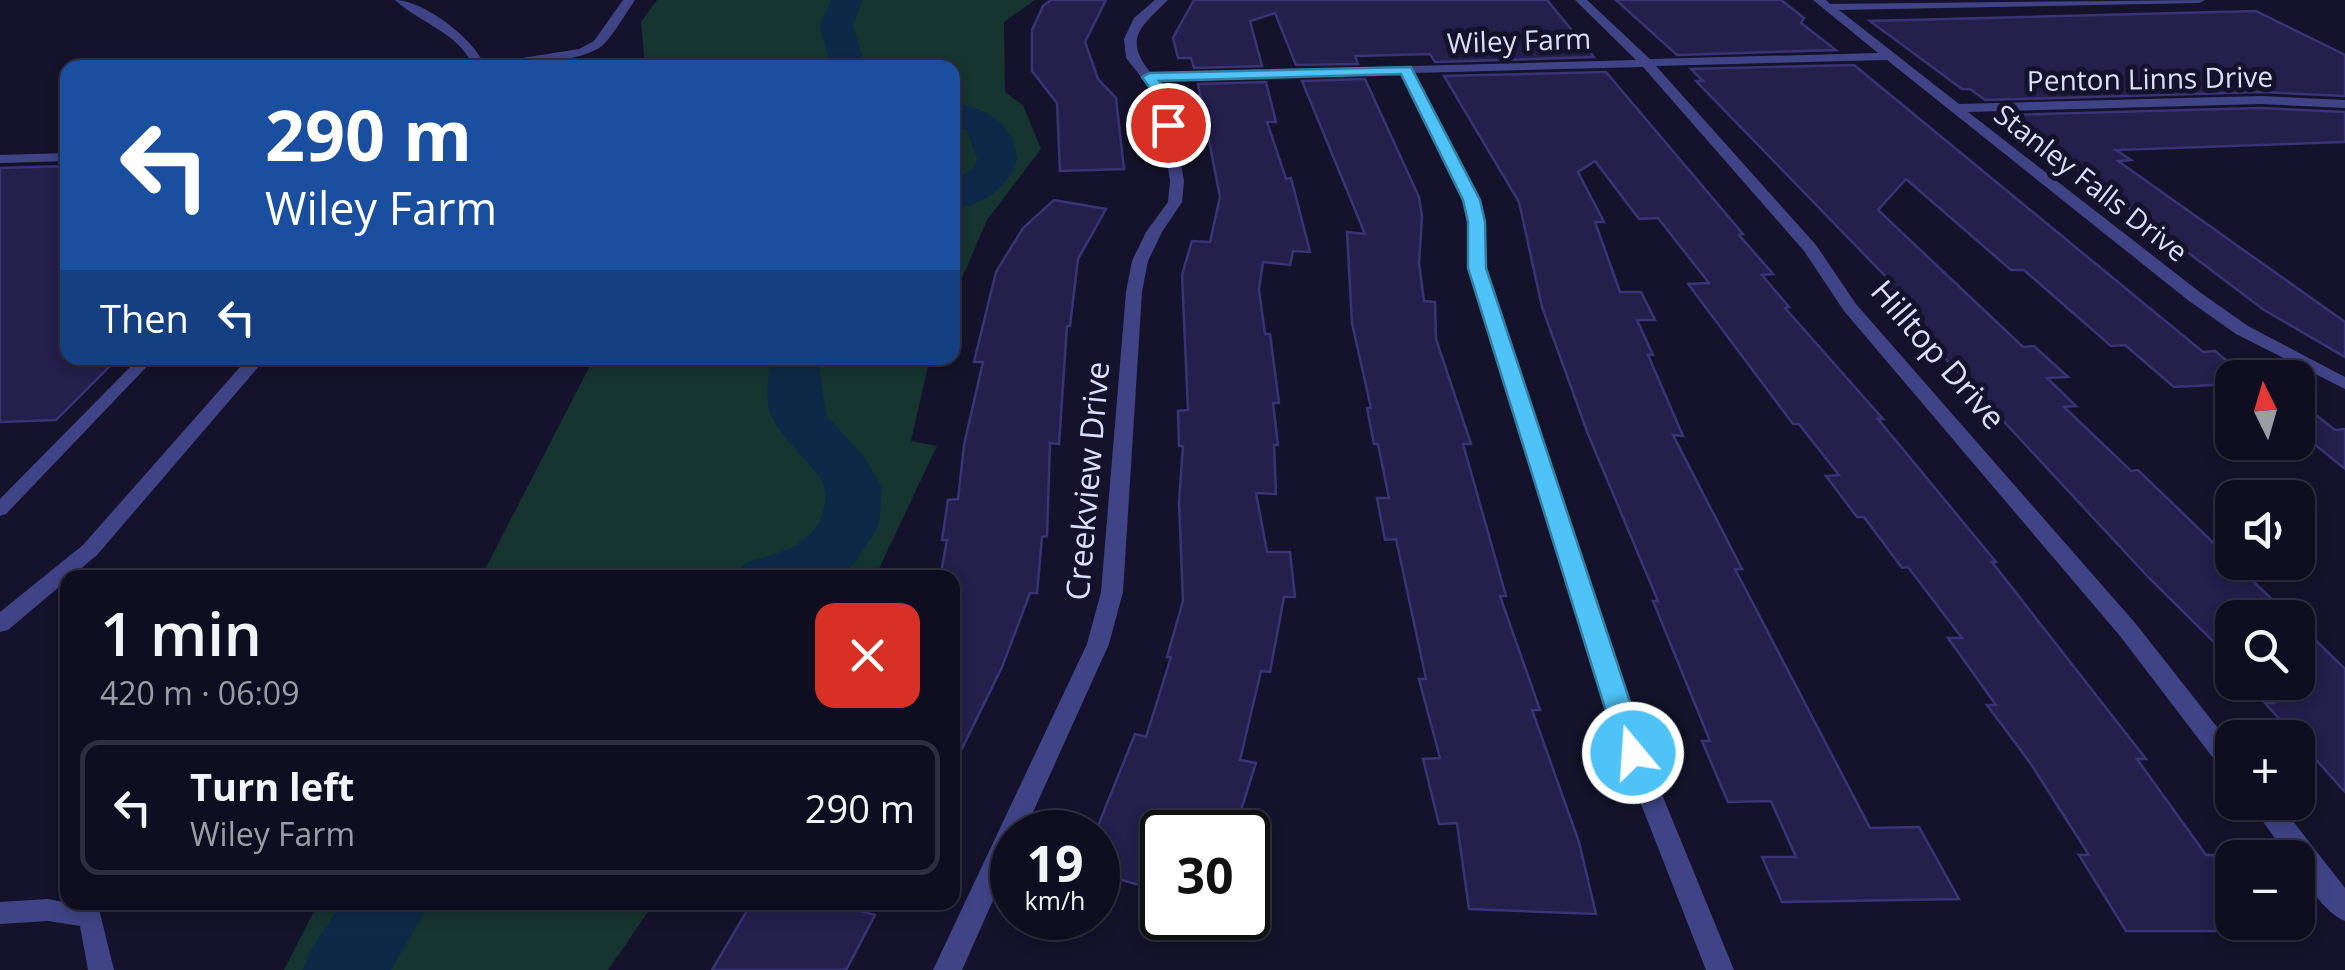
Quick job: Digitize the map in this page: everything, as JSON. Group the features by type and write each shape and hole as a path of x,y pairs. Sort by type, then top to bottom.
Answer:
{"street":[{"path":"401,0 466,42 478,60"},
{"path":"531,60 582,52 598,44 629,0"},
{"name":"Creekview Drive","path":"947,970 1098,644 1112,592 1134,292 1140,261 1175,202 1176,181 1163,96 1132,58 1130,38 1138,20 1162,0"},
{"name":"Hilltop Drive","path":"1581,0 1646,62 1810,248 1850,307 2128,630 2215,742"},
{"path":"1824,4 2199,0"},
{"name":"Stanley Falls Drive","path":"1824,4 2194,297 2242,330 2345,384"},
{"name":"Wiley Farm","path":"1150,77 1890,56"},
{"path":"1406,70 1471,200 1476,222 1477,268 1633,753 1703,919 1720,970"},
{"name":"Penton Linns Drive","path":"1956,108 2261,100 2345,104"},
{"path":"66,570 90,550 251,365"},
{"path":"0,624 60,575"},
{"path":"2276,820 2345,909"}],"lane":[{"path":"0,159 60,157"},
{"path":"0,510 140,365"},
{"path":"0,913 48,910 90,917 101,970"}],"green space":[{"path":"657,0 1035,0 1004,22 1005,92 1023,105 1041,149 987,220 960,283 960,60 644,60 641,22"},
{"path":"590,365 928,365 911,441 937,446 878,570 485,570"},
{"path":"314,910 649,910 608,970 284,970"}],"building":[{"path":"1051,0 1106,0 1085,42 1098,79 1116,98 1124,169 1060,171 1057,103 1032,71 1032,30 1043,6"},
{"path":"1194,0 1547,0 1594,57 1435,62 1430,54 1355,56 1358,64 1296,65 1275,13 1250,21 1262,66 1194,68 1191,58 1178,58 1173,38"},
{"path":"1616,0 1781,0 1804,18 1801,23 1836,50 1677,55"},
{"path":"2256,11 2345,55 2345,96 2261,92 1985,100 1970,89 1962,89 1870,21"},
{"path":"1854,65 2203,352 2215,351 2226,360 2215,360 2215,385 2174,387 2125,345 2111,346 2024,270 2011,270 1906,179 1878,210 2023,347 2034,346 2068,377 2047,378 2076,406 2064,407 2131,471 2138,470 2215,544 2215,580 2252,580 2272,600 2215,600 2215,643 2149,578 1906,316 1914,315 1883,283 1892,283 1696,81 1703,81 1691,69"},
{"path":"1606,72 1743,234 1739,235 1773,274 1762,275 1789,307 1785,308 1883,419 1878,419 1996,562 1992,562 2146,759 2137,759 2206,855 2215,858 2215,931 2126,931 2079,855 2089,855 2031,764 1987,705 1996,705 1948,638 1962,638 1908,567 1902,568 1864,517 1857,517 1826,476 1839,475 1799,424 1793,424 1688,284 1709,283 1658,218 1639,219 1595,161 1578,172 1604,222 1595,222 1620,292 1641,292 1655,320 1637,320 1683,436 1673,435 1742,569 1735,569 1870,828 1919,827 1959,899 1782,902 1762,857 1796,857 1771,801 1728,802 1702,741 1710,741 1653,601 1658,601 1588,434 1542,307 1519,202 1444,76"},
{"path":"1365,79 1419,197 1419,263 1424,301 1435,302 1436,339 1471,444 1463,444 1506,596 1500,596 1540,710 1532,710 1579,842 1596,914 1469,909 1457,823 1439,824 1423,759 1440,758 1419,679 1426,679 1396,539 1385,540 1377,498 1389,498 1378,444 1374,444 1367,408 1371,408 1352,323 1347,232 1365,234 1302,81"},
{"path":"1266,82 1276,122 1267,122 1286,179 1291,178 1310,252 1293,251 1290,265 1263,262 1259,290 1265,334 1270,334 1279,403 1273,403 1278,445 1274,445 1276,494 1256,493 1267,552 1290,552 1295,597 1284,597 1270,672 1261,671 1240,760 1256,763 1241,810 1140,810 1140,885 1120,880 1120,810 1104,810 1135,734 1146,737 1171,657 1167,657 1183,601 1179,503 1183,446 1179,446 1178,411 1188,410 1182,275 1192,241 1210,242 1220,197 1198,84"},
{"path":"2261,108 2345,112 2345,142 2116,150 2131,160 2118,161 2345,322 2345,357 2264,310 2006,115"},
{"path":"60,166 60,365 111,365 56,420 0,422 0,168"},
{"path":"1054,200 1106,209 1078,259 1067,326 1059,444 1050,443 1047,536 1042,537 1037,593 1030,593 1002,667 960,753 960,570 941,570 947,540 942,540 948,500 958,499 964,445 983,362 974,362 996,272 1023,228"},
{"path":"2315,414 2335,430 2345,429 2345,469 2315,445"},
{"path":"2315,640 2345,669 2345,792 2315,759 2315,720 2280,720 2265,703 2274,703 2271,700 2315,700"},
{"path":"747,910 857,910 875,915 846,970 712,970"}],"waterway":[{"path":"846,60 837,18 847,0"},
{"path":"960,116 980,122 991,136 997,159 988,177 960,194"},
{"path":"794,365 796,410 854,489 854,505 842,538 822,558 796,570"},
{"path":"344,970 385,910"}],"route":[{"path":"1168,125 1163,96 1150,77 1406,70 1471,200 1476,222 1477,268 1633,753"}]}
